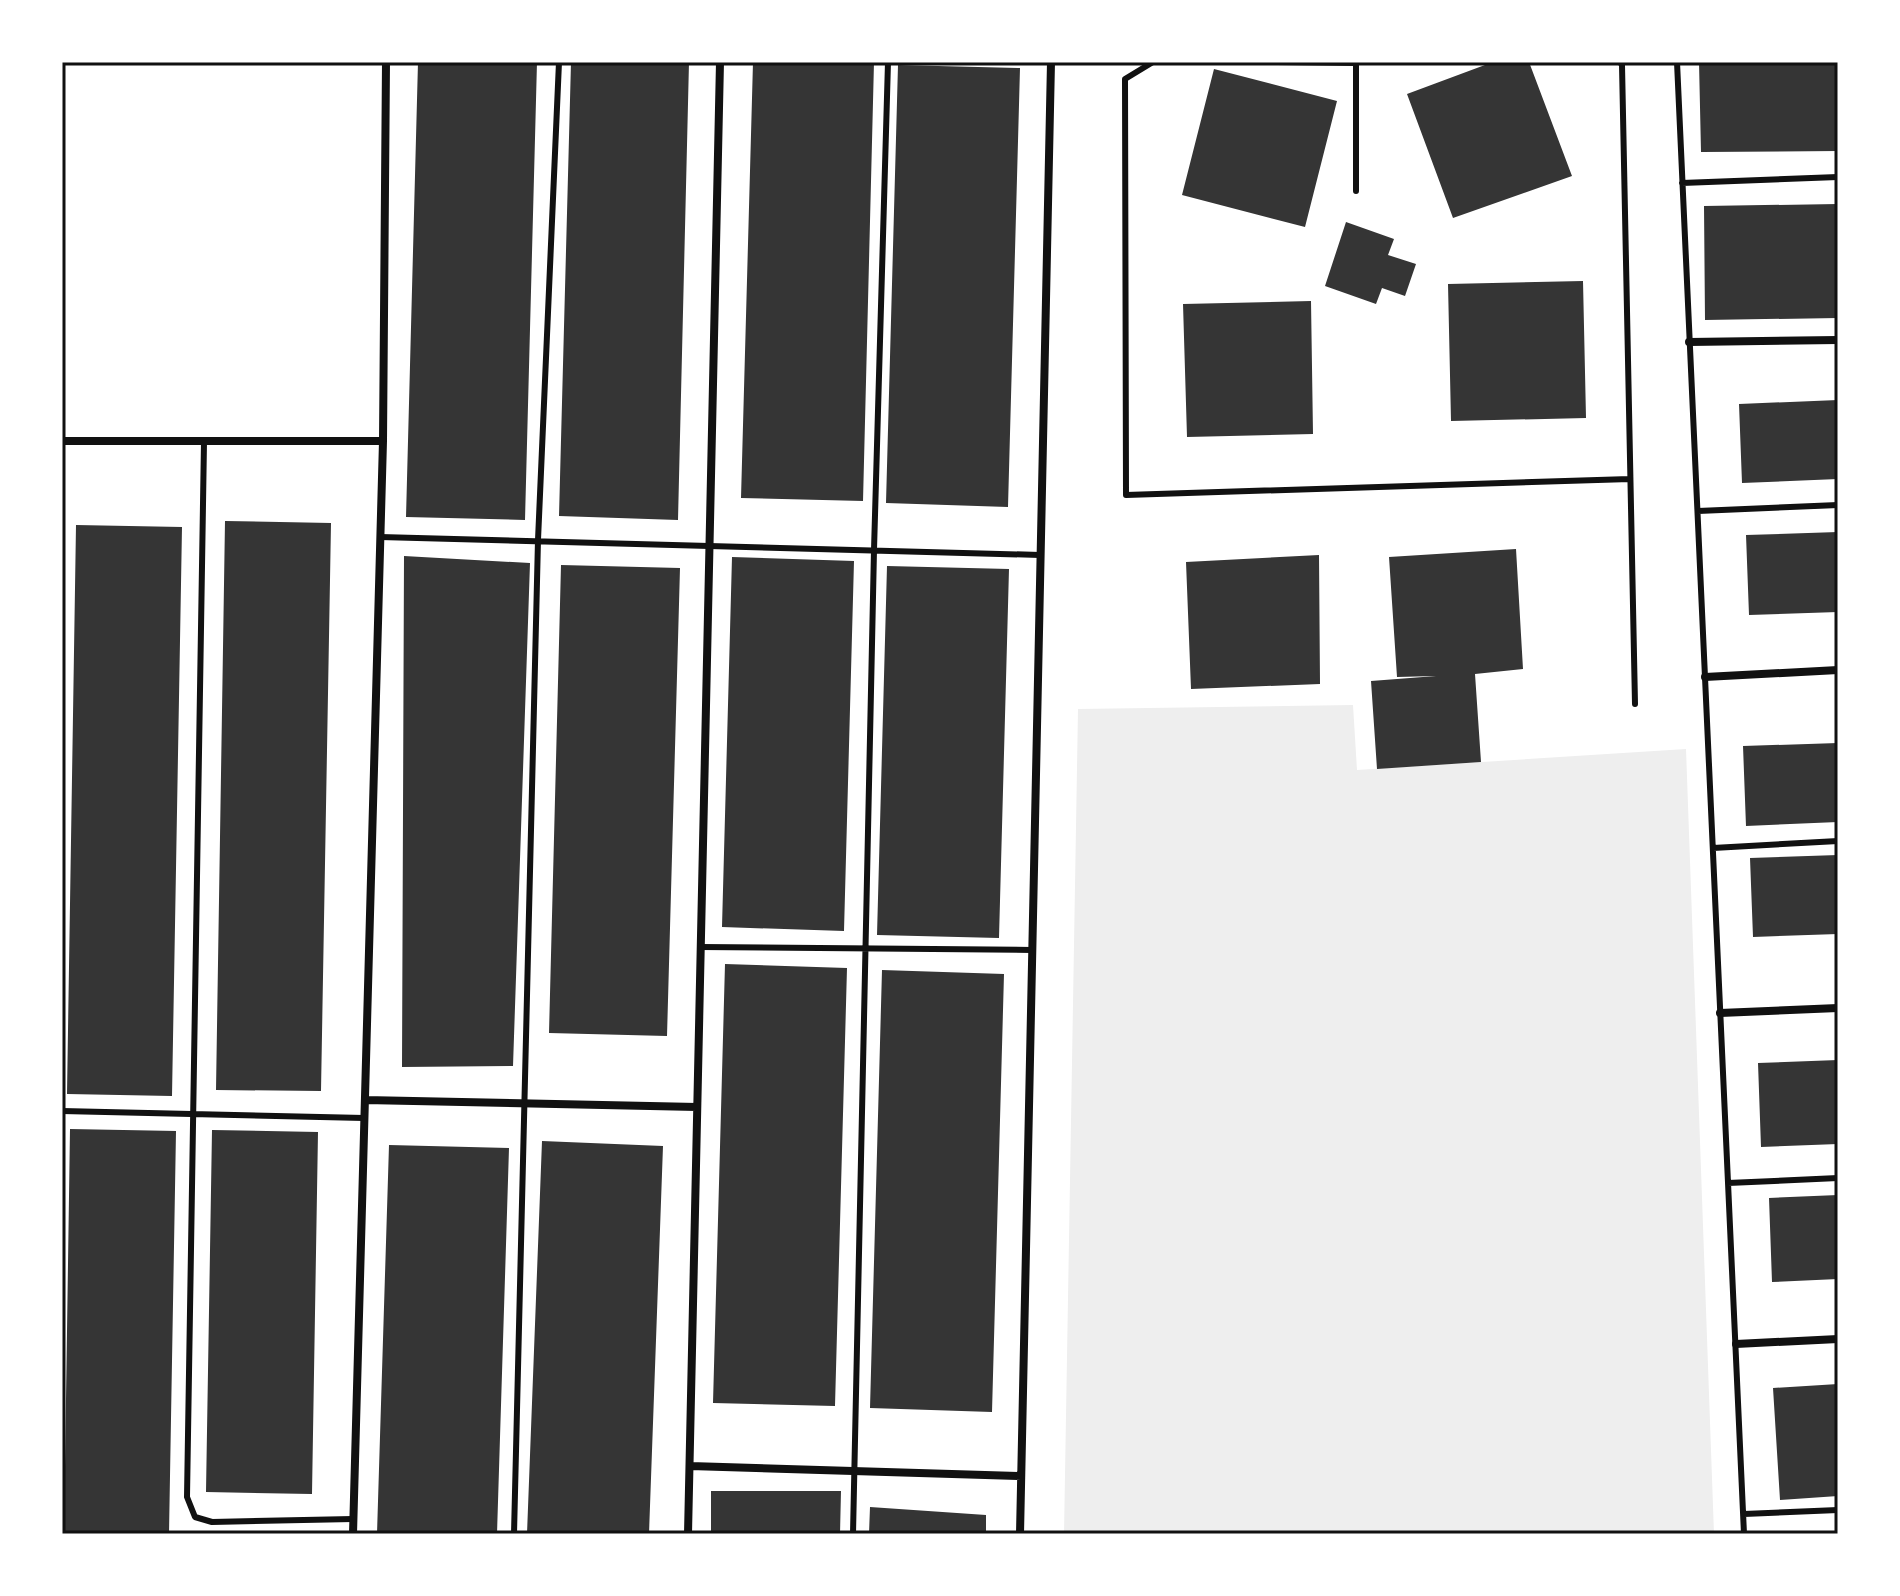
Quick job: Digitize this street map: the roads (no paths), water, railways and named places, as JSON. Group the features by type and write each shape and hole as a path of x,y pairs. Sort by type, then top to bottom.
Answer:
{"street":[{"path":"353,1534 383,441 386,62"},
{"path":"688,1534 720,62"},
{"path":"1020,1534 1051,62"},
{"path":"1689,342 1838,340"},
{"path":"62,441 383,441"},
{"path":"1705,677 1838,670"},
{"path":"1720,1013 1838,1008"},
{"path":"365,1100 697,1107"},
{"path":"1736,1344 1838,1339"},
{"path":"690,1466 1021,1476"}],"lane":[{"path":"514,1534 538,540 559,62"},
{"path":"853,1534 888,62"},
{"path":"1153,62 1125,79 1126,495 1630,479"},
{"path":"1277,62 1356,63 1356,191"},
{"path":"1620,62 1635,704"},
{"path":"1677,62 1744,1534"},
{"path":"1682,183 1838,177"},
{"path":"204,442 187,1497 195,1517 212,1522 353,1519"},
{"path":"1698,511 1838,505"},
{"path":"380,537 1040,555"},
{"path":"1713,848 1838,841"},
{"path":"700,947 1032,950"},
{"path":"62,1111 364,1118"},
{"path":"1728,1183 1838,1178"},
{"path":"1744,1514 1838,1510"}]}
